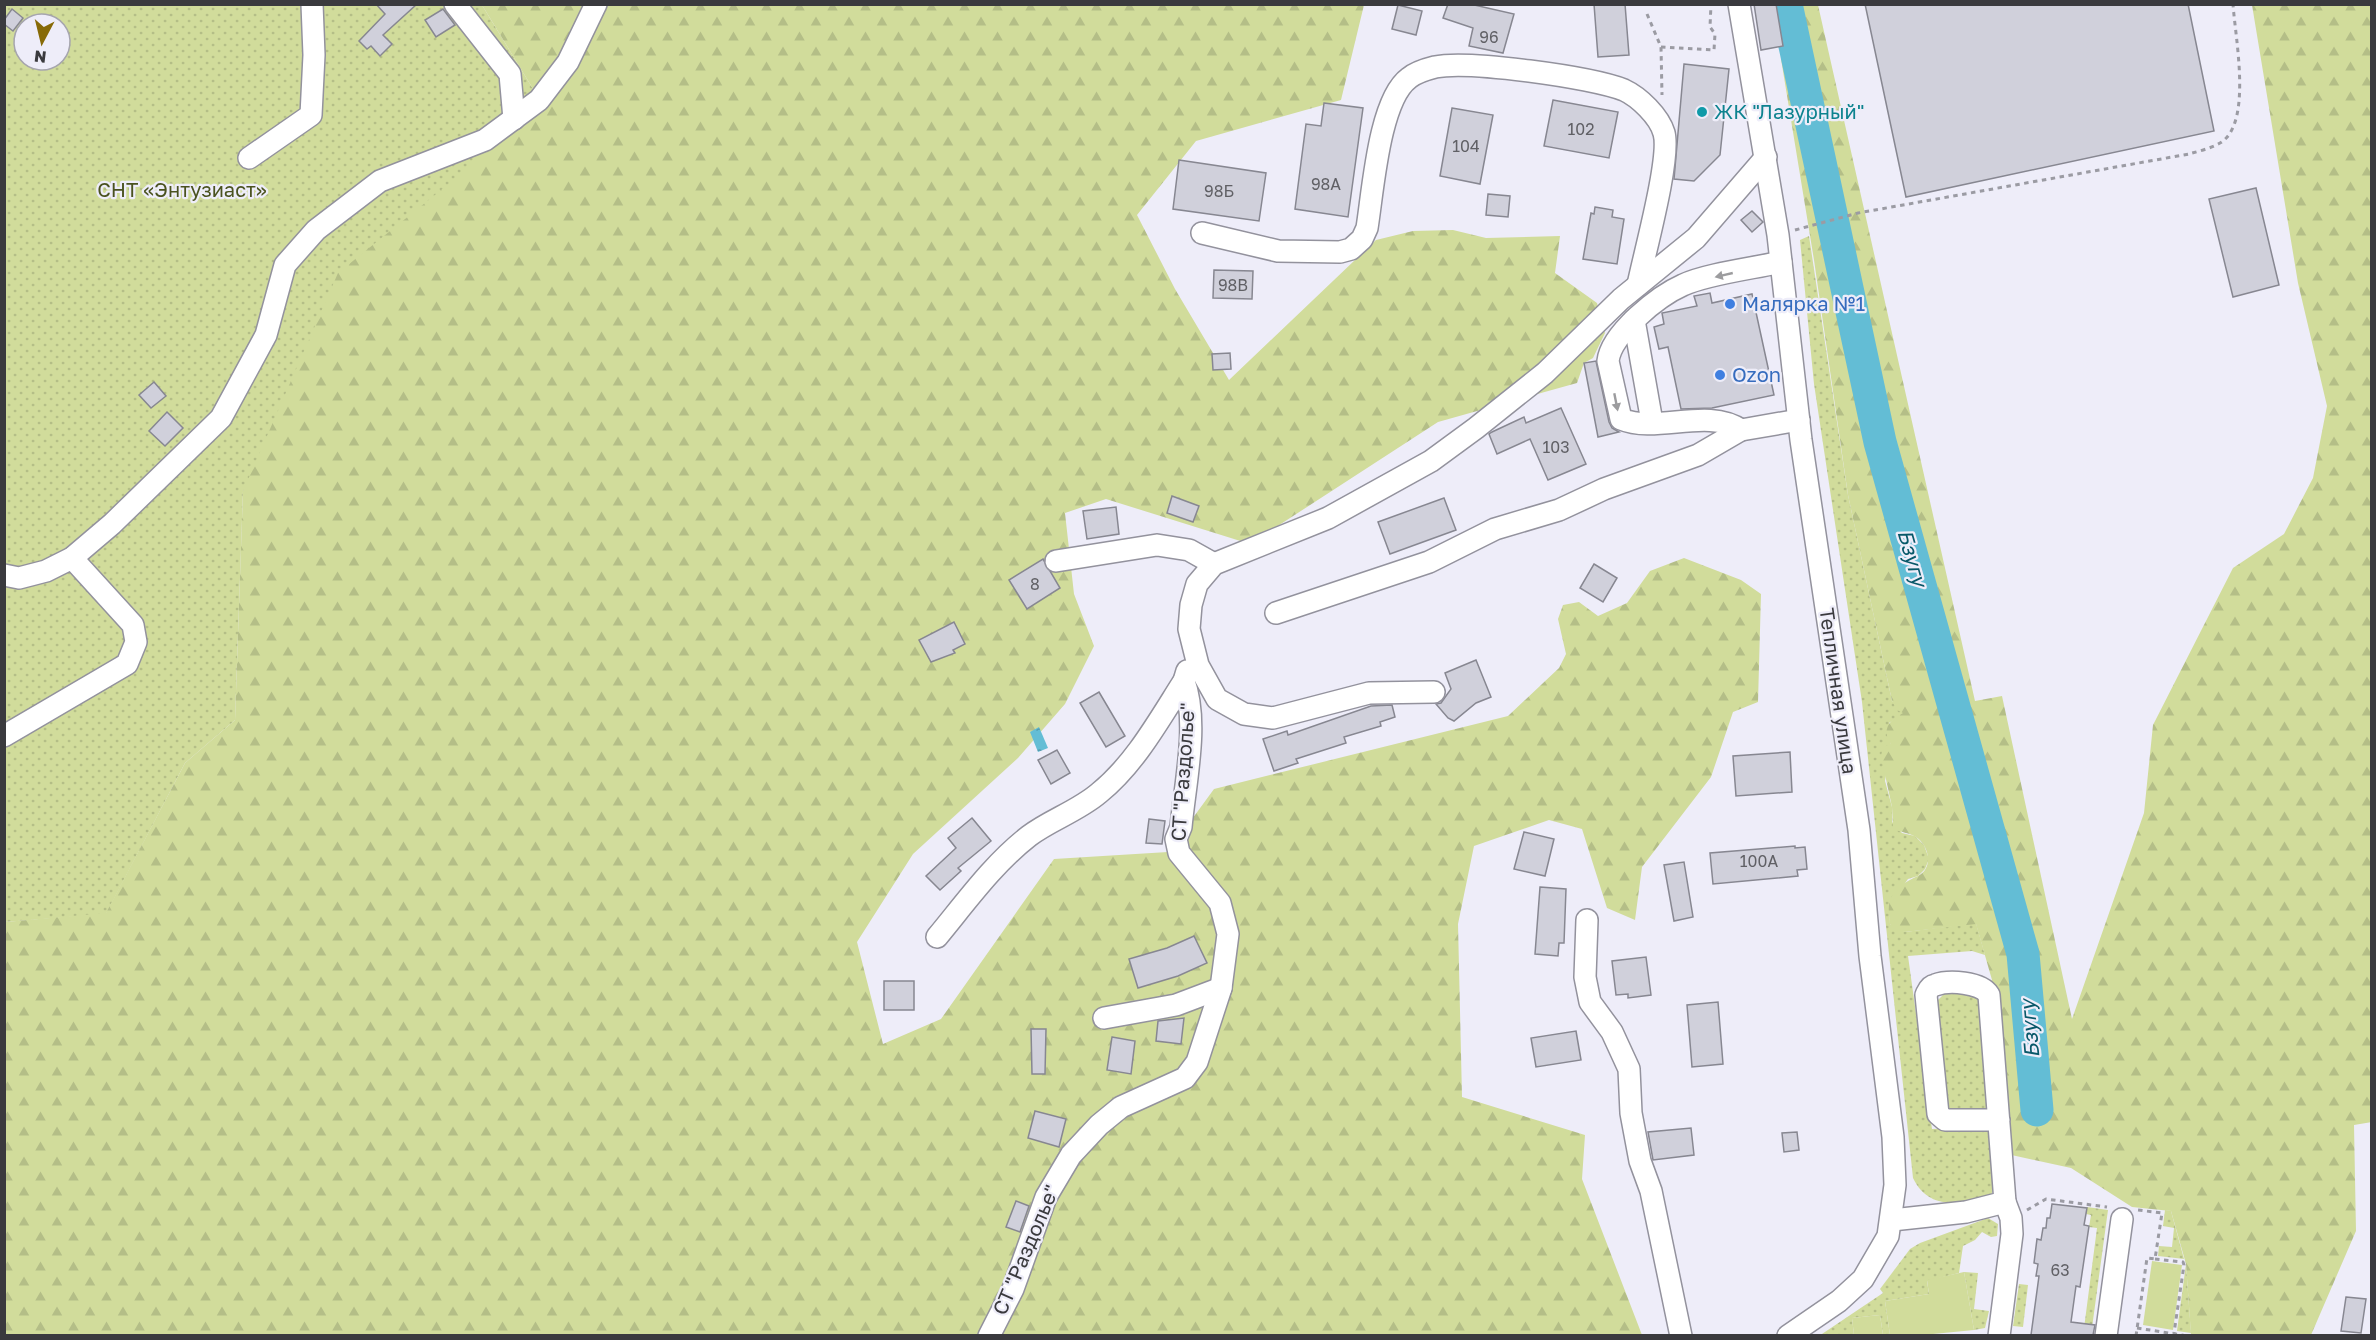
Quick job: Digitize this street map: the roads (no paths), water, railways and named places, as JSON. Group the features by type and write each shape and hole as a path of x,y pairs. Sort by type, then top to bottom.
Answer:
{"street":[{"path":"249,158 311,115 314,55 312,4"},
{"path":"455,4 510,74 514,119"},
{"path":"4,575 19,578 46,571 72,558 112,524 166,468 220,418 266,335 285,265 316,230 380,181 485,140 539,100 568,62 596,4"},
{"name":"Тепличная улица","path":"1739,4 1766,157 1781,262 1799,420 1859,830 1870,956 1893,1137 1895,1185 1892,1220 1883,1246 1863,1279 1839,1301 1788,1335"},
{"path":"1202,233 1278,251 1340,252 1351,249 1362,239 1367,228 1387,114 1393,95 1410,77 1434,67 1474,66 1538,73 1625,91 1639,100 1656,118 1664,132 1664,157 1638,285"},
{"path":"1434,692 1369,693 1273,718 1244,714 1217,699 1198,665 1189,629 1191,605 1197,585 1214,564 1328,518 1431,461 1545,373 1638,285 1696,238 1766,157"},
{"path":"1741,430 1716,421 1635,422 1621,418 1608,361 1612,344 1634,320 1684,284 1781,262"},
{"path":"1634,320 1652,422"},
{"path":"1276,613 1429,562 1495,529 1559,510 1604,489 1698,455 1741,430 1799,420"},
{"path":"1056,561 1157,545 1189,550 1214,564"},
{"path":"4,736 127,664 136,642 133,625 72,558"},
{"path":"937,937 1004,857 1031,835 1098,794 1118,775 1146,740 1184,681 1194,650"},
{"name":"СТ \"Раздолье\"","path":"989,1335 1013,1289 1046,1197 1071,1155 1098,1125 1121,1107 1185,1078 1197,1062 1221,988 1228,933 1220,903 1179,853 1176,839 1181,827 1191,717 1190,697 1184,681"},
{"path":"1587,920 1585,977 1590,1002 1612,1032 1629,1069 1631,1113 1640,1161 1651,1191 1681,1335"},
{"path":"1999,1120 1946,1120 1938,1114 1926,995 1929,988 1936,984 1978,986 1989,995 1999,1120 2014,1207 1999,1335"},
{"path":"1104,1018 1176,1005 1221,988"},
{"path":"1892,1220 2014,1207"},
{"path":"2106,1335 2116,1213"}],"water":[{"path":"1039,727 1048,748 1038,752 1030,732"}],"waterway":[{"name":"Бзугу","path":"1786,4 1880,442 2023,954 2037,1110"}],"place":[{"name":"ЖК \"Лазурный\"","path":"1702,112"},
{"name":"Малярка №1","path":"1730,304"},
{"name":"Ozon","path":"1720,375"}],"park label":[{"name":"СНТ «Энтузиаст»","path":"182,190"}]}
